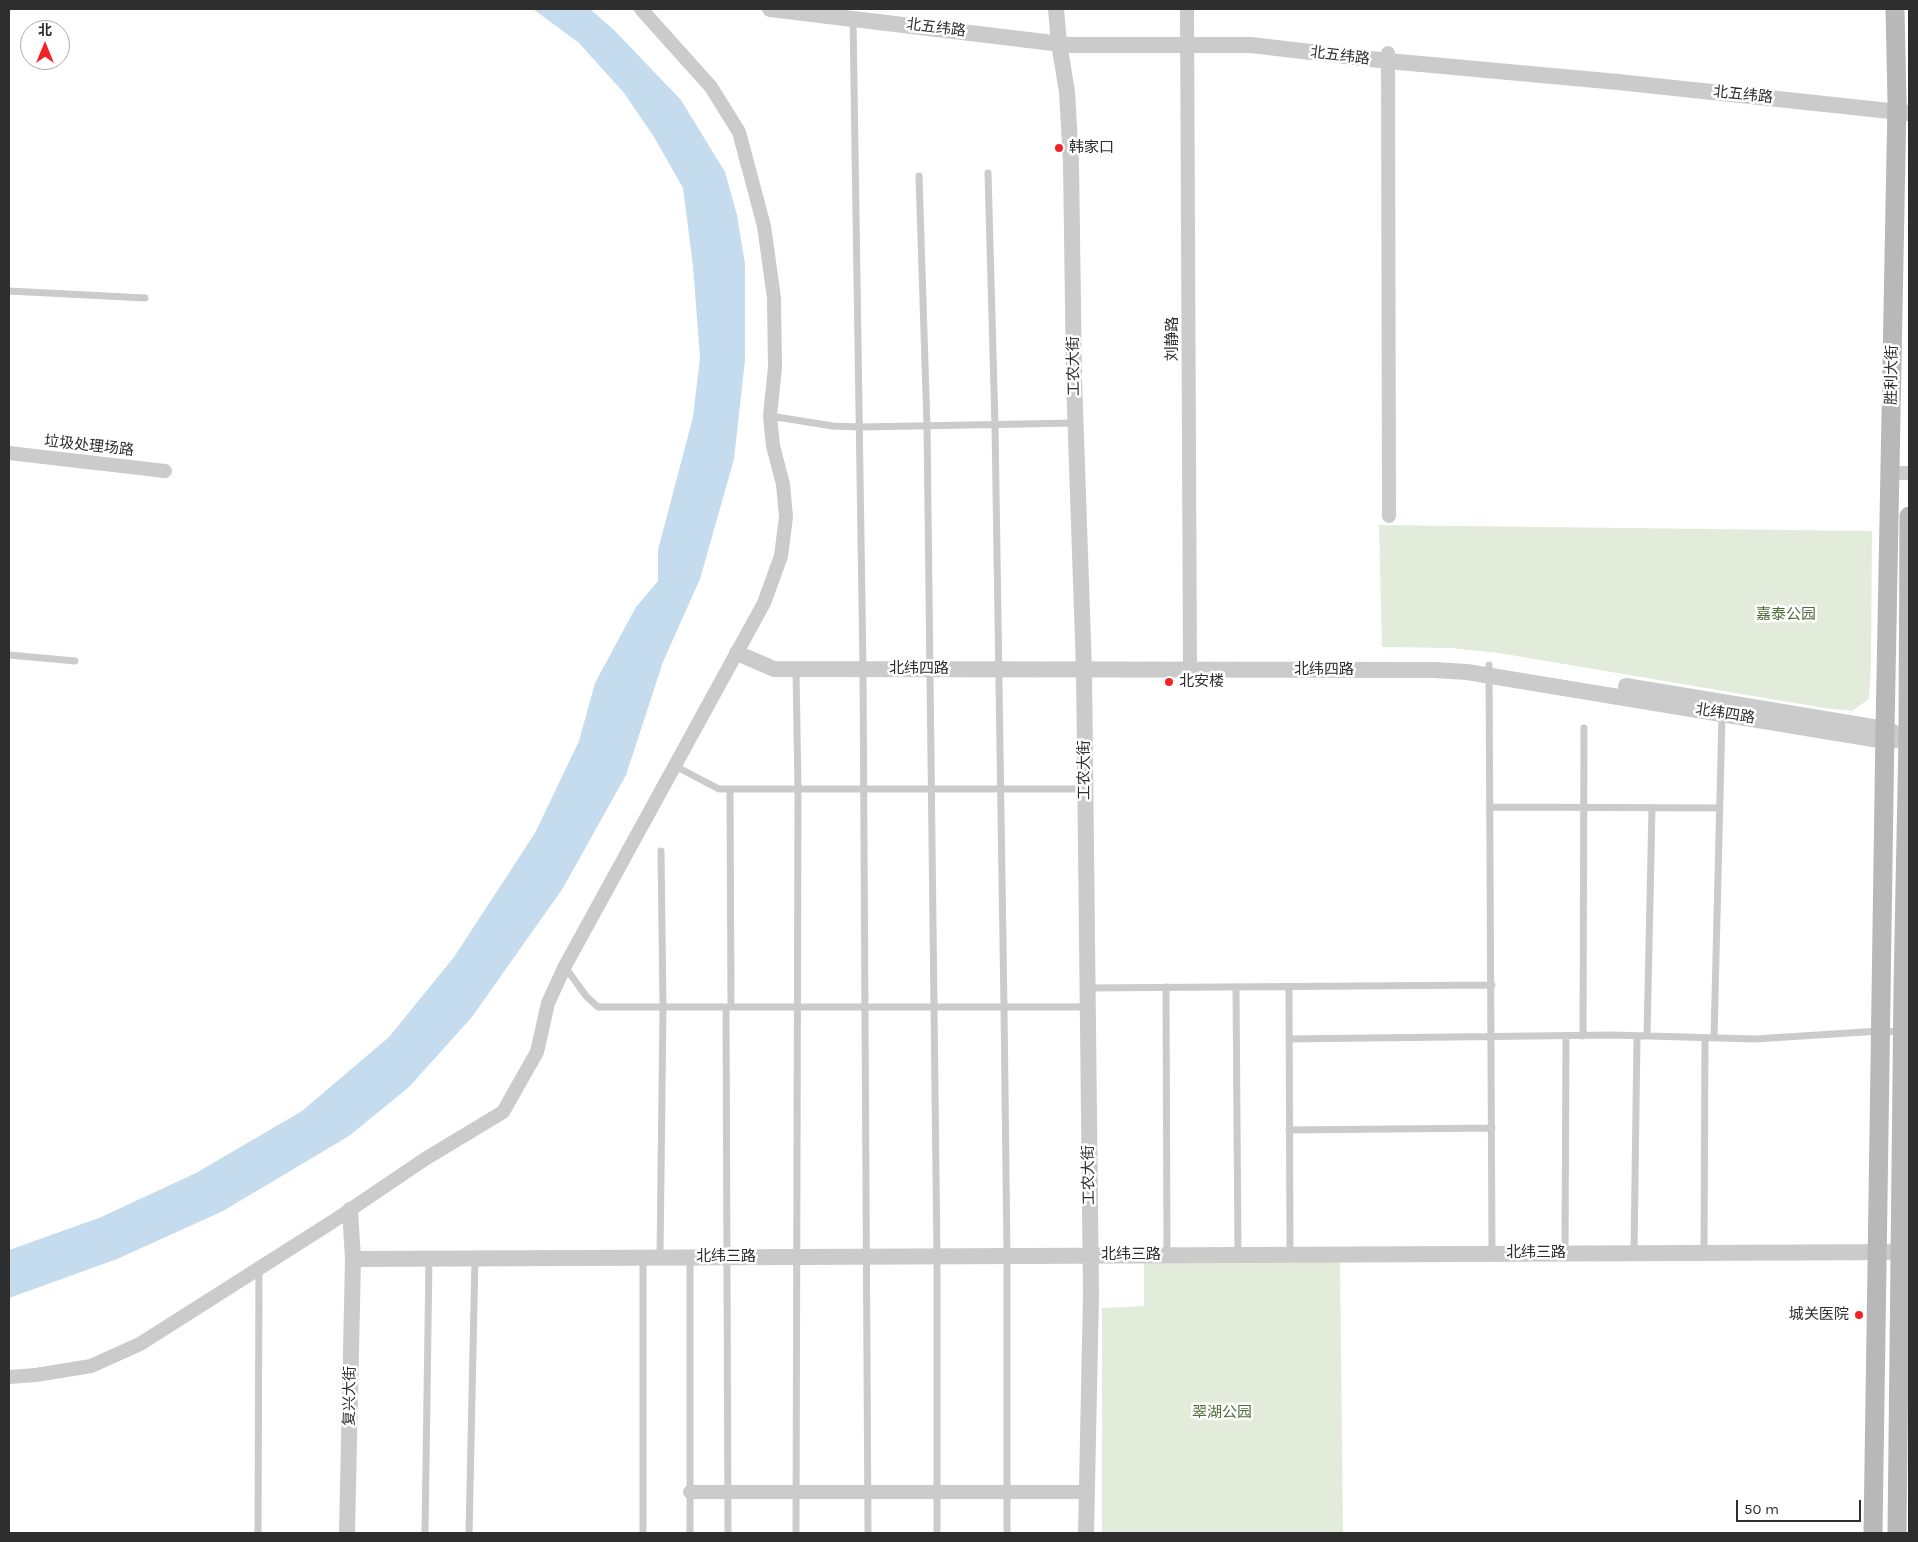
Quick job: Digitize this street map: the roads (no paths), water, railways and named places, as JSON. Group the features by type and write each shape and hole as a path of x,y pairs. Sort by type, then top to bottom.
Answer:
{"main road":[{"name":"胜利大街","path":"1873,1533 1885,735 1900,473 1903,107 1895,9"},
{"path":"1897,1533 1905,1252 1903,1032 1909,739 1909,516"}],"street":[{"path":"9,1377 36,1375 91,1366 140,1344 350,1210 425,1159 503,1112 537,1052 548,1003 565,966 764,603 780,556 786,517 783,484 773,446 770,416 775,367 774,298 764,226 739,132 711,87 641,9"},
{"name":"北五纬路","path":"770,9 1064,39 1261,39 1388,57 1903,107"},
{"name":"工农大街","path":"1056,9 1077,93 1080,135 1088,664 1085,789 1090,1255 1086,1533"},
{"name":"刘静路","path":"1187,9 1190,664"},
{"name":"工农大街","path":"1064,39 1068,92 1076,423 1088,664"},
{"path":"1388,57 1389,516"},
{"name":"垃圾处理场路","path":"9,453 165,471"},
{"name":"北纬四路","path":"737,652 774,669 999,670 1088,664 1432,660 1909,739"},
{"name":"复兴大街","path":"347,1533 353,1259 350,1210"},
{"name":"北纬三路","path":"353,1259 1905,1252"},
{"path":"690,1492 1087,1492"}],"lane":[{"path":"854,18 863,669 868,1256 868,1533"},
{"path":"988,173 995,425 1001,789 1007,1256 1007,1533"},
{"path":"919,176 927,426 937,1256 937,1533"},
{"path":"9,291 145,298"},
{"path":"770,416 833,426 860,427 1076,423"},
{"path":"9,655 75,661"},
{"path":"796,669 798,788 796,1533"},
{"path":"1489,670 1492,1253"},
{"path":"1714,1038 1723,708"},
{"path":"1583,1036 1584,728"},
{"path":"675,766 719,788 1085,789"},
{"path":"728,1533 726,1257 730,788"},
{"path":"1490,807 1720,808"},
{"path":"1647,1036 1652,808"},
{"path":"660,1258 662,851"},
{"path":"565,966 586,996 598,1007 1086,1007"},
{"path":"1086,988 1492,985"},
{"path":"1166,987 1167,1255"},
{"path":"1236,987 1238,1254"},
{"path":"1289,987 1290,1254"},
{"path":"1289,1040 1566,1036 1755,1039 1880,1031 1903,1032"},
{"path":"1565,1253 1566,1036"},
{"path":"1634,1253 1636,1036"},
{"path":"1704,1252 1705,1038"},
{"path":"1289,1130 1492,1128"},
{"path":"690,1257 690,1533"},
{"path":"470,1533 475,1258"},
{"path":"643,1258 643,1533"},
{"path":"425,1533 429,1259"},
{"path":"258,1533 259,1268"}],"water":[{"path":"533,9 590,9 614,30 681,100 725,172 737,215 745,264 745,360 734,459 700,579 663,662 626,775 563,888 472,1017 409,1087 349,1136 223,1211 117,1259 9,1298 9,1250 99,1218 196,1173 302,1111 389,1037 454,957 535,833 579,741 595,683 636,607 658,581 658,550 693,417 700,358 693,266 683,188 654,137 624,93 579,43"}],"place":[{"name":"韩家口","path":"1059,148"},
{"name":"北安楼","path":"1169,682"},
{"name":"城关医院","path":"1859,1315"}],"park label":[{"name":"嘉泰公园","path":"1786,615"},
{"name":"翠湖公园","path":"1222,1413"}]}
